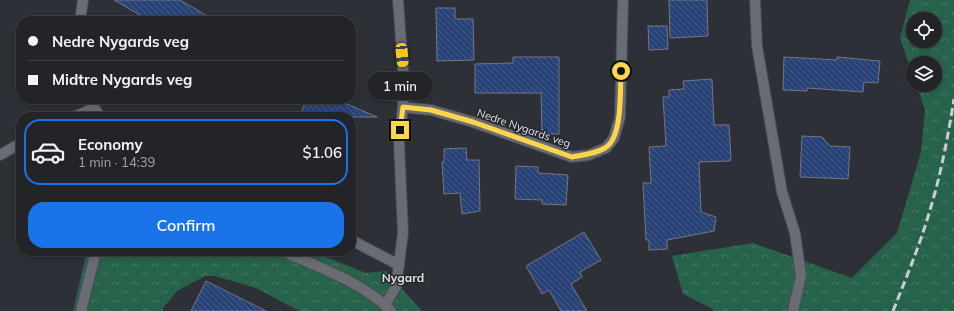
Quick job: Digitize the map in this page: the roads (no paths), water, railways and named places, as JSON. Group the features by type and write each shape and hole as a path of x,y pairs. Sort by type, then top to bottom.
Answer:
{"street":[{"path":"81,16 83,0"},
{"path":"293,256 350,281 388,308 396,287 403,233 399,142 403,107 404,69 398,0"},
{"name":"Nedre Nygards veg","path":"403,107 431,110 473,122 572,157 589,155 606,148 614,138 620,117 623,0"},
{"path":"755,0 757,46 782,192 795,233 801,276 793,311"},
{"path":"80,112 91,104"},
{"path":"0,155 16,146"},
{"path":"356,243 399,265"},
{"path":"81,311 95,256"}],"railway":[{"path":"893,311 917,249 938,183 954,99"}],"district":[{"name":"Nygard","path":"403,277"}]}
